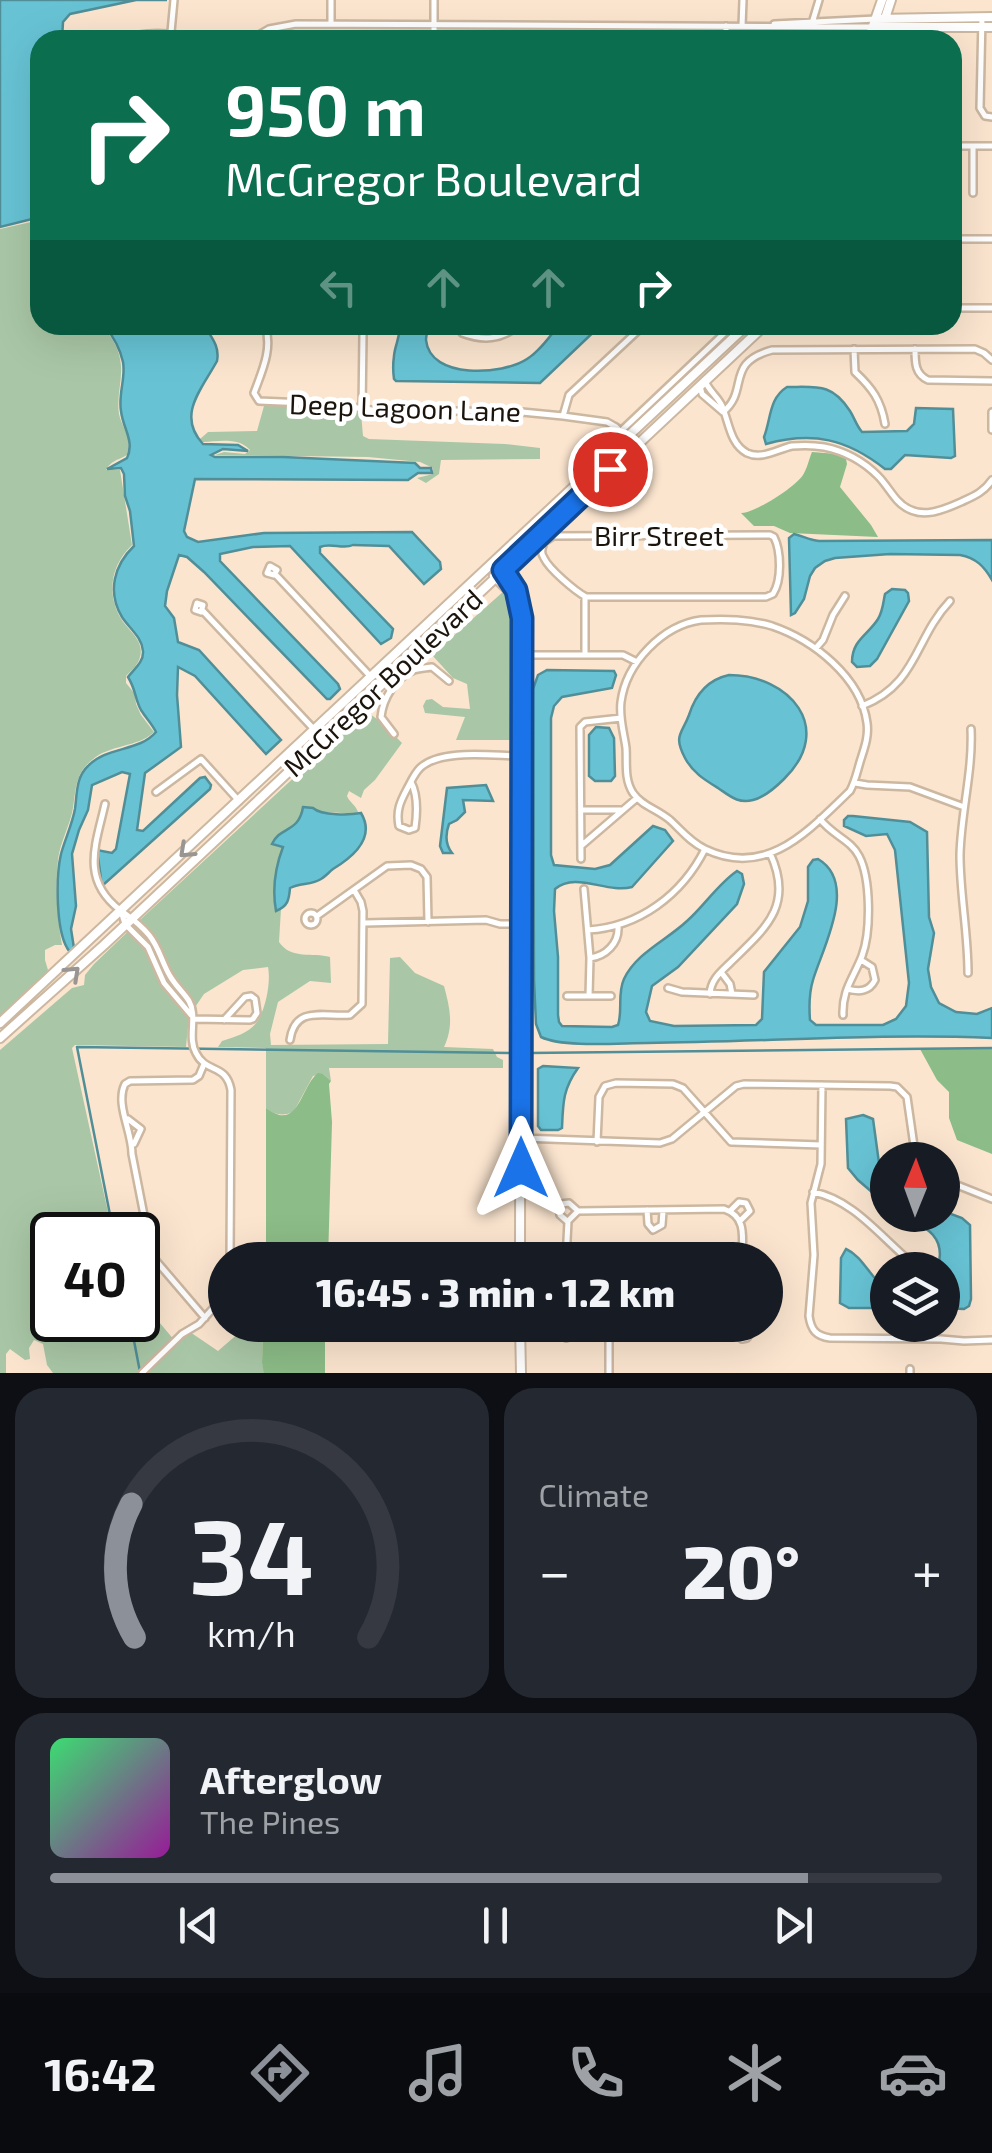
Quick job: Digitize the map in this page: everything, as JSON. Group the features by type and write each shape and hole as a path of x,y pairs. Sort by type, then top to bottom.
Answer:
{"main road":[{"path":"879,30 882,0"},
{"path":"874,30 890,0"},
{"path":"879,23 987,17"},
{"path":"879,23 987,27"},
{"name":"McGregor Boulevard","path":"0,1023 495,562 624,434 736,335"},
{"name":"McGregor Boulevard","path":"0,1038 347,716 384,689 413,654 754,335"},
{"path":"703,383 699,377 718,352"},
{"path":"612,467 626,447 624,434"},
{"path":"495,562 516,590 522,618 520,1242"},
{"path":"487,569 514,598 522,618"},
{"path":"413,654 427,634 427,625"},
{"path":"384,689 379,680 382,673 409,642"},
{"path":"347,716 371,687 371,677"},
{"path":"218,838 239,810 239,801"},
{"path":"520,1342 520,1373"}],"street":[{"path":"171,30 174,0"},
{"path":"331,0 331,24"},
{"path":"434,0 434,30"},
{"path":"742,0 742,26"},
{"path":"812,24 818,0"},
{"path":"987,17 980,108 992,117"},
{"path":"270,30 331,24 879,23"},
{"path":"829,24 829,30"},
{"path":"962,146 992,146"},
{"path":"973,146 973,193"},
{"path":"962,239 992,239"},
{"path":"962,308 992,308"},
{"name":"Deep Lagoon Lane","path":"267,335 269,345 254,393 255,398 264,402 334,404 362,410 522,412 601,421 624,434"},
{"path":"362,410 363,335"},
{"path":"470,335 501,335"},
{"path":"563,416 569,395 633,335"},
{"path":"624,434 723,335"},
{"path":"723,412 734,400 742,369 761,353 781,349 974,349 992,360"},
{"path":"854,349 855,372 880,400 885,424"},
{"path":"914,349 915,366 922,378 992,382"},
{"path":"703,383 702,394 723,412 737,444 745,452 758,456 810,445 842,452 870,468 900,503 913,511 941,512 978,494 992,480"},
{"path":"992,412 992,430"},
{"name":"Birr Street","path":"554,536 774,537 778,543 778,584 773,594 766,597 585,596 544,560 545,541 554,536"},
{"path":"275,574 371,677"},
{"path":"585,596 585,655"},
{"path":"816,648 824,640 832,615 844,596"},
{"path":"862,706 880,698 899,682 950,601"},
{"path":"203,612 323,739"},
{"path":"701,620 765,624 816,648 842,674 862,706 867,734 850,791 797,840 770,853 741,858 705,849 636,798 627,778 622,693 637,662 674,629 701,620"},
{"path":"521,654 623,655 637,662"},
{"path":"394,734 381,717 384,689 412,670 432,667 448,681"},
{"path":"581,859 580,727 585,722 621,718"},
{"path":"968,973 960,866 972,728"},
{"path":"411,782 416,821 415,828 409,830 399,826 398,806 411,782 423,766 444,756 521,756"},
{"path":"156,792 200,760 239,801"},
{"path":"855,782 867,786 910,786 964,807"},
{"path":"581,846 636,798"},
{"path":"105,804 94,854 101,890 148,947 160,978 187,1009 196,1056 223,1072 230,1084 230,1242"},
{"path":"580,810 621,810"},
{"path":"820,819 853,847 861,860 869,923 861,960 843,998 843,1015"},
{"path":"588,930 618,926 644,915 692,870 705,849"},
{"path":"710,994 714,980 767,923 779,903 781,886 770,853"},
{"path":"317,916 387,866 416,866 428,882 428,922"},
{"path":"584,889 590,996"},
{"path":"290,1040 295,1022 304,1016 344,1016 359,1008 364,998 363,906 354,890"},
{"path":"363,922 486,920 521,924"},
{"path":"590,958 610,947 618,937 618,926"},
{"path":"847,989 864,990 875,980 872,967 861,960"},
{"path":"721,972 732,994"},
{"path":"668,988 710,994 754,994"},
{"path":"567,996 612,996"},
{"path":"192,1020 224,1020 253,1019 257,1013 255,999 244,998 224,1020"},
{"path":"204,1064 193,1080 134,1080 125,1084 121,1095 152,1256 204,1318"},
{"path":"597,1142 598,1097 605,1086 673,1084 683,1088 731,1142 821,1145"},
{"path":"521,1138 666,1142 736,1086 822,1085 890,1086 903,1092 913,1142"},
{"path":"822,1085 821,1164 811,1203 814,1255 809,1316 814,1333 830,1338 992,1340"},
{"path":"126,1117 141,1128 132,1146"},
{"path":"960,1186 992,1199"},
{"path":"813,1192 841,1201 900,1252"},
{"path":"730,1211 739,1202 750,1206 749,1213 740,1221"},
{"path":"568,1222 560,1215 562,1204 569,1203 578,1212"},
{"path":"647,1210 648,1224 654,1230 662,1226 663,1210"},
{"path":"567,1242 568,1222 578,1212 663,1210 730,1211 740,1221 741,1242"},
{"path":"142,1373 178,1336 195,1328 208,1314"},
{"path":"609,1342 609,1373"}],"green space":[{"path":"30,222 30,335 109,335 119,354 119,414 130,448 127,455 106,470 120,470 132,545 116,569 112,588 120,617 138,640 141,651 126,683 154,732 99,755 82,770 58,860 62,945 45,950 48,970 43,979 0,1016 0,229"},
{"path":"264,406 330,406 361,413 363,436 369,439 540,448 540,459 441,460 439,474 426,483 417,478 433,474 433,468 420,462 368,457 215,455 245,454 250,450 235,441 200,439 208,432 257,431"},
{"path":"812,452 837,454 846,459 840,487 878,537 790,533 774,526 754,526 741,513 764,504 791,486 803,475"},
{"path":"504,591 511,601 519,632 519,740 456,740 465,717 425,713 423,706 432,699 443,707 470,709 467,684 453,678 432,655"},
{"path":"366,711 402,743 361,798 349,791 347,796 358,812 302,813 294,827 280,833 283,847 274,906 276,911 281,909 279,942 296,953 330,957 331,983 310,981 278,1002 271,1045 388,1044 390,958 400,957 415,973 444,986 450,1017 444,1047 493,1049 503,1060 503,1068 329,1068 331,1081 323,1074 313,1076 294,1111 283,1115 272,1112 266,1108 266,1048 218,1047 257,1022 267,995 268,967 243,970 204,994 189,1016 186,1047 75,1045 72,1048 108,1212 30,1212 30,1359 25,1360 10,1349 6,1354 6,1373 0,1373 0,1050 72,988 84,985 85,975 94,964"},
{"path":"992,1047 992,1154 957,1140 949,1118 949,1092 937,1080 920,1049"},
{"path":"318,1073 331,1081 329,1242 266,1242 266,1108 277,1114 292,1112"},
{"path":"160,1323 175,1341 190,1332 218,1351 228,1342 263,1342 265,1373 53,1373 47,1365 43,1344 38,1342 160,1342"},
{"path":"263,1342 325,1342 325,1373 264,1373"}],"water":[{"path":"0,0 136,0 70,14 63,30 30,30 30,220 0,227"},
{"path":"111,335 210,335 218,356 194,402 195,433 203,444 238,445 248,451 223,449 211,455 215,457 415,463 420,468 431,468 432,473 418,473 408,480 195,479 184,531 187,537 198,542 264,533 412,532 440,562 441,569 424,584 389,546 320,547 320,553 393,629 391,638 381,644 290,546 253,547 220,554 220,561 338,684 340,689 327,699 204,572 179,555 165,606 174,618 178,642 199,650 281,740 266,754 195,676 178,667 181,747 145,773 137,830 143,831 200,778 205,777 210,789 102,886 97,850 112,853 116,849 130,774 122,772 92,785 88,810 72,854 76,906 71,929 74,948 70,952 59,919 58,876 79,780 84,770 104,755 141,743 156,732 141,710 128,677 142,659 143,651 117,608 114,589 117,570 134,546 124,474 121,468 107,469 127,458 130,446 120,405 124,374"},
{"path":"399,335 427,335 431,353 440,362 453,368 486,371 527,359 551,335 590,335 540,383 396,381"},
{"path":"787,387 815,387 837,395 862,432 907,431 914,424 916,408 953,409 955,456 905,455 891,469 885,469 857,451 829,440 799,438 766,444 764,437 774,403"},
{"path":"794,534 819,541 992,540 992,580 979,563 960,555 835,558 815,568 804,599 791,615 789,538"},
{"path":"892,589 905,590 909,601 877,659 870,666 857,667 852,662 855,648 878,619 885,594"},
{"path":"547,670 614,671 616,675 612,688 562,697 554,706 554,865 595,869 610,865 653,826 665,830 673,841 632,887 572,882 555,889 558,1015 562,1026 618,1025 622,985 629,970 687,921 737,871 744,884 737,904 678,967 652,986 646,1012 650,1021 674,1026 756,1025 762,1019 764,972 800,927 808,901 808,867 818,859 830,870 837,900 812,985 810,1020 816,1025 883,1025 896,1019 906,1006 909,983 895,850 887,834 866,836 844,826 844,820 853,816 910,822 927,832 929,917 934,933 928,969 931,987 939,1003 956,1012 977,1014 992,1008 992,1038 592,1044 541,1037 536,1024 534,980 533,689 538,675"},
{"path":"729,675 751,677 786,694 805,724 806,741 799,760 773,789 748,801 734,798 700,776 688,763 680,744 680,735 698,695 714,681"},
{"path":"596,727 609,728 614,738 615,776 611,781 595,781 589,776 589,735"},
{"path":"486,785 493,801 463,800 465,812 449,824 447,832 452,853 443,853 440,846 447,788"},
{"path":"303,807 329,814 361,813 364,839 355,853 322,878 290,888 287,902 276,911 275,879 283,847 272,844 298,821"},
{"path":"578,1068 567,1089 562,1128 558,1130 541,1130 538,1126 538,1069"},
{"path":"863,1115 873,1119 876,1142 870,1142 870,1190 848,1168 846,1119"},
{"path":"960,1217 970,1225 971,1299 964,1309 960,1309 960,1252 940,1252 930,1232 960,1232"},
{"path":"846,1249 870,1272 870,1308 849,1308 840,1303 841,1258"}],"waterway":[{"path":"109,1212 77,1047 514,1053"},
{"path":"528,1053 992,1048"},
{"path":"134,1342 140,1372"}],"route":[{"path":"521,1168 522,618 516,590 503,570 610,469"}]}
